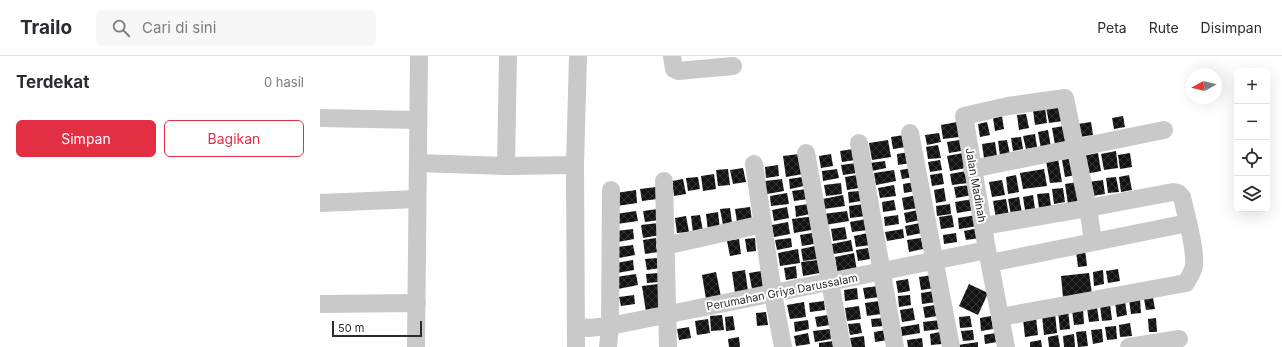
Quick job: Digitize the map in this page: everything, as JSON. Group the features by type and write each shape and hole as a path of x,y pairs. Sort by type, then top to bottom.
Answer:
{"street":[{"path":"416,347 417,199 428,163 418,120 419,56"},
{"path":"506,166 508,56"},
{"path":"578,56 575,165 594,327 608,347"},
{"path":"672,56 674,69 678,71 733,66"},
{"name":"Jalan Madinah","path":"1006,347 972,169 964,116 1038,101 1065,98 1075,147"},
{"path":"320,118 418,120"},
{"path":"972,169 1164,130"},
{"path":"910,133 951,347"},
{"path":"859,144 895,347"},
{"path":"1075,147 1094,242"},
{"path":"806,153 842,347"},
{"path":"428,163 506,166 575,165"},
{"path":"754,164 773,294 783,347"},
{"path":"664,181 668,347"},
{"path":"576,347 594,327 611,190"},
{"path":"983,226 1173,192 1178,193 1182,198 1192,243 1194,264 1192,273 1186,283 1001,317"},
{"path":"320,203 417,199"},
{"name":"Perumahan Griya Darussalam","path":"594,327 667,315 934,261 988,256 1094,242 1188,223"},
{"path":"665,246 763,224"},
{"path":"320,304 417,303"},
{"path":"1129,347 1179,339"}],"building":[{"path":"1061,105 1063,121 1049,123 1046,107"},
{"path":"1045,108 1047,123 1035,125 1033,110"},
{"path":"1026,114 1029,128 1019,130 1017,115"},
{"path":"1002,116 1004,129 995,131 993,118"},
{"path":"1123,116 1125,127 1114,129 1112,118"},
{"path":"957,122 959,137 943,139 941,125"},
{"path":"987,122 990,135 980,137 978,124"},
{"path":"1091,122 1093,135 1080,137 1078,124"},
{"path":"1064,126 1067,143 1055,145 1052,128"},
{"path":"1048,130 1051,147 1041,149 1038,132"},
{"path":"939,133 941,142 927,145 925,135"},
{"path":"1035,134 1037,147 1026,149 1023,136"},
{"path":"904,135 906,147 893,149 891,137"},
{"path":"1021,137 1023,149 1013,151 1011,138"},
{"path":"965,139 967,150 949,153 947,142"},
{"path":"888,140 891,157 872,160 869,143"},
{"path":"1007,140 1010,155 1000,156 998,141"},
{"path":"995,142 997,156 984,158 982,144"},
{"path":"938,145 941,158 928,159 926,147"},
{"path":"853,149 855,160 842,162 840,151"},
{"path":"1116,151 1118,168 1104,170 1101,154"},
{"path":"909,152 911,163 898,165 897,154"},
{"path":"963,153 966,168 950,171 947,156"},
{"path":"1098,153 1101,171 1086,174 1083,156"},
{"path":"1130,153 1132,167 1120,169 1118,155"},
{"path":"799,154 803,174 786,177 783,156"},
{"path":"831,154 833,166 821,168 819,156"},
{"path":"1074,158 1076,175 1065,177 1062,160"},
{"path":"1058,159 1062,182 1050,183 1046,161"},
{"path":"940,160 942,170 930,172 928,162"},
{"path":"885,161 886,168 872,171 870,163"},
{"path":"856,163 857,173 843,175 841,165"},
{"path":"778,165 779,176 766,178 765,167"},
{"path":"743,168 746,182 733,184 730,170"},
{"path":"912,168 913,177 902,179 900,170"},
{"path":"728,169 730,185 718,186 716,170"},
{"path":"837,169 839,178 823,181 822,171"},
{"path":"1044,169 1047,186 1023,189 1020,173"},
{"path":"894,170 896,181 876,185 874,173"},
{"path":"966,171 968,183 952,185 950,174"},
{"path":"942,173 944,184 932,186 930,175"},
{"path":"714,174 716,189 703,191 701,176"},
{"path":"857,175 859,188 847,190 845,177"},
{"path":"1016,175 1019,192 1008,194 1006,177"},
{"path":"1129,175 1132,190 1121,192 1119,177"},
{"path":"698,177 700,189 688,191 686,178"},
{"path":"802,177 804,186 790,189 789,179"},
{"path":"1116,177 1119,192 1108,193 1106,178"},
{"path":"683,179 686,194 674,196 672,181"},
{"path":"782,179 784,191 767,194 765,181"},
{"path":"1002,180 1005,195 992,197 989,182"},
{"path":"1103,180 1105,194 1092,196 1089,182"},
{"path":"915,182 916,191 904,193 903,184"},
{"path":"1078,182 1081,202 1068,204 1065,184"},
{"path":"841,183 842,194 826,196 824,185"},
{"path":"894,185 896,196 880,198 878,188"},
{"path":"970,185 972,195 956,198 954,187"},
{"path":"656,187 657,199 642,201 640,189"},
{"path":"944,188 946,201 936,203 934,190"},
{"path":"1063,188 1065,202 1054,204 1052,189"},
{"path":"806,189 808,199 794,201 792,191"},
{"path":"636,190 637,203 617,206 616,193"},
{"path":"859,191 861,201 849,203 848,192"},
{"path":"787,193 789,204 771,206 770,196"},
{"path":"1049,193 1051,206 1039,208 1037,194"},
{"path":"843,195 845,206 824,209 823,199"},
{"path":"917,195 919,208 904,210 902,198"},
{"path":"1033,195 1035,209 1025,210 1023,197"},
{"path":"1019,197 1022,213 1011,215 1008,199"},
{"path":"973,199 975,210 957,213 955,202"},
{"path":"1006,199 1009,216 996,219 993,201"},
{"path":"894,200 896,210 883,212 882,202"},
{"path":"808,204 810,214 796,217 795,206"},
{"path":"864,204 866,216 850,218 849,206"},
{"path":"950,204 951,214 937,216 936,206"},
{"path":"750,207 752,220 737,222 735,209"},
{"path":"787,207 789,218 774,221 772,210"},
{"path":"730,208 732,223 723,225 720,209"},
{"path":"658,209 659,220 645,222 643,211"},
{"path":"918,210 920,220 906,223 904,213"},
{"path":"636,211 638,221 617,224 616,214"},
{"path":"847,211 849,221 825,225 823,214"},
{"path":"718,212 720,229 708,231 706,214"},
{"path":"700,215 703,231 693,233 691,216"},
{"path":"898,215 899,224 885,226 884,217"},
{"path":"952,215 954,227 941,229 939,217"},
{"path":"976,215 978,226 959,229 958,218"},
{"path":"686,216 689,232 677,233 675,218"},
{"path":"815,216 817,229 794,233 792,219"},
{"path":"866,219 868,230 852,232 850,222"},
{"path":"788,222 790,234 774,237 772,225"},
{"path":"658,223 660,235 643,238 641,225"},
{"path":"920,223 922,233 907,236 905,226"},
{"path":"845,227 847,239 833,241 831,229"},
{"path":"978,228 980,238 966,240 964,231"},
{"path":"633,229 634,239 618,242 616,231"},
{"path":"903,229 904,238 887,241 885,232"},
{"path":"812,233 814,244 802,246 800,235"},
{"path":"868,233 870,245 856,247 854,236"},
{"path":"956,233 957,242 944,244 943,235"},
{"path":"656,238 658,252 645,254 643,240"},
{"path":"755,238 756,251 747,252 745,239"},
{"path":"791,238 792,247 777,250 775,240"},
{"path":"921,238 923,249 909,252 907,240"},
{"path":"739,239 741,254 730,256 727,241"},
{"path":"851,240 853,251 833,254 832,244"},
{"path":"633,245 635,255 619,258 617,247"},
{"path":"815,246 817,259 803,261 801,249"},
{"path":"868,248 870,259 858,261 856,250"},
{"path":"798,249 800,263 780,266 778,253"},
{"path":"1085,250 1087,266 1078,267 1076,251"},
{"path":"854,253 857,271 838,275 835,257"},
{"path":"658,258 660,268 647,270 645,259"},
{"path":"633,260 634,270 617,273 616,263"},
{"path":"818,260 820,273 803,276 801,262"},
{"path":"796,266 797,278 786,280 784,268"},
{"path":"1118,269 1120,281 1108,283 1106,271"},
{"path":"745,270 748,291 735,293 732,272"},
{"path":"1103,270 1104,284 1094,286 1093,272"},
{"path":"761,271 763,287 752,289 749,273"},
{"path":"716,272 721,297 706,299 702,275"},
{"path":"658,273 659,282 647,283 646,274"},
{"path":"1089,273 1092,294 1063,297 1061,276"},
{"path":"636,274 638,285 618,289 616,277"},
{"path":"933,275 935,288 921,290 919,277"},
{"path":"908,279 910,291 898,293 896,281"},
{"path":"658,284 662,310 646,312 642,286"},
{"path":"969,284 988,293 978,315 959,306"},
{"path":"878,286 879,297 865,299 863,288"},
{"path":"857,288 858,299 845,301 844,290"},
{"path":"934,291 936,302 922,304 921,293"},
{"path":"634,295 635,304 621,306 619,297"},
{"path":"910,295 911,305 899,307 898,296"},
{"path":"1153,298 1155,309 1146,310 1144,299"},
{"path":"1140,299 1141,313 1131,314 1129,300"},
{"path":"824,301 825,310 810,312 809,303"},
{"path":"879,301 881,314 867,316 865,303"},
{"path":"1125,301 1127,315 1117,317 1115,302"},
{"path":"804,302 806,317 790,319 787,305"},
{"path":"1110,304 1112,320 1102,321 1100,306"},
{"path":"935,305 937,316 925,318 923,307"},
{"path":"859,306 861,319 847,321 845,308"},
{"path":"1097,307 1099,321 1089,322 1087,308"},
{"path":"913,308 915,320 902,322 900,310"},
{"path":"1068,309 1070,329 1060,330 1058,311"},
{"path":"1083,309 1084,324 1074,325 1072,310"},
{"path":"766,312 768,325 757,326 756,313"},
{"path":"1055,313 1057,333 1044,335 1042,315"},
{"path":"722,315 724,330 711,331 710,316"},
{"path":"828,315 830,325 817,327 815,317"},
{"path":"733,316 735,330 726,331 725,317"},
{"path":"970,316 972,327 960,328 959,317"},
{"path":"991,316 993,329 981,331 980,318"},
{"path":"883,318 884,326 872,327 871,319"},
{"path":"1036,318 1038,335 1025,337 1023,319"},
{"path":"1156,318 1157,332 1149,332 1148,319"},
{"path":"708,319 710,333 697,335 695,321"},
{"path":"808,320 809,329 795,332 794,322"},
{"path":"940,320 941,329 924,331 923,322"},
{"path":"860,323 862,333 850,335 848,324"},
{"path":"1130,323 1132,336 1120,337 1119,325"},
{"path":"919,324 920,333 902,336 901,327"},
{"path":"1116,326 1117,339 1107,340 1105,327"},
{"path":"689,327 691,338 679,340 677,329"},
{"path":"830,329 831,339 815,342 813,331"},
{"path":"1102,329 1103,342 1093,344 1091,330"},
{"path":"886,330 888,340 875,342 874,332"},
{"path":"973,330 974,340 963,341 961,331"},
{"path":"1086,331 1088,346 1078,347 1076,332"},
{"path":"940,332 942,344 931,345 930,334"},
{"path":"808,333 810,344 796,346 794,336"},
{"path":"996,333 997,342 985,344 984,335"},
{"path":"1074,334 1075,347 1064,347 1063,336"},
{"path":"1058,335 1060,347 1049,347 1048,337"},
{"path":"864,336 865,347 852,347 850,338"},
{"path":"739,337 740,347 729,347 728,339"},
{"path":"922,338 923,347 908,347 907,340"},
{"path":"1041,340 1042,347 1030,347 1030,342"},
{"path":"833,341 834,347 819,347 819,343"},
{"path":"978,342 978,347 959,347 958,345"}]}
